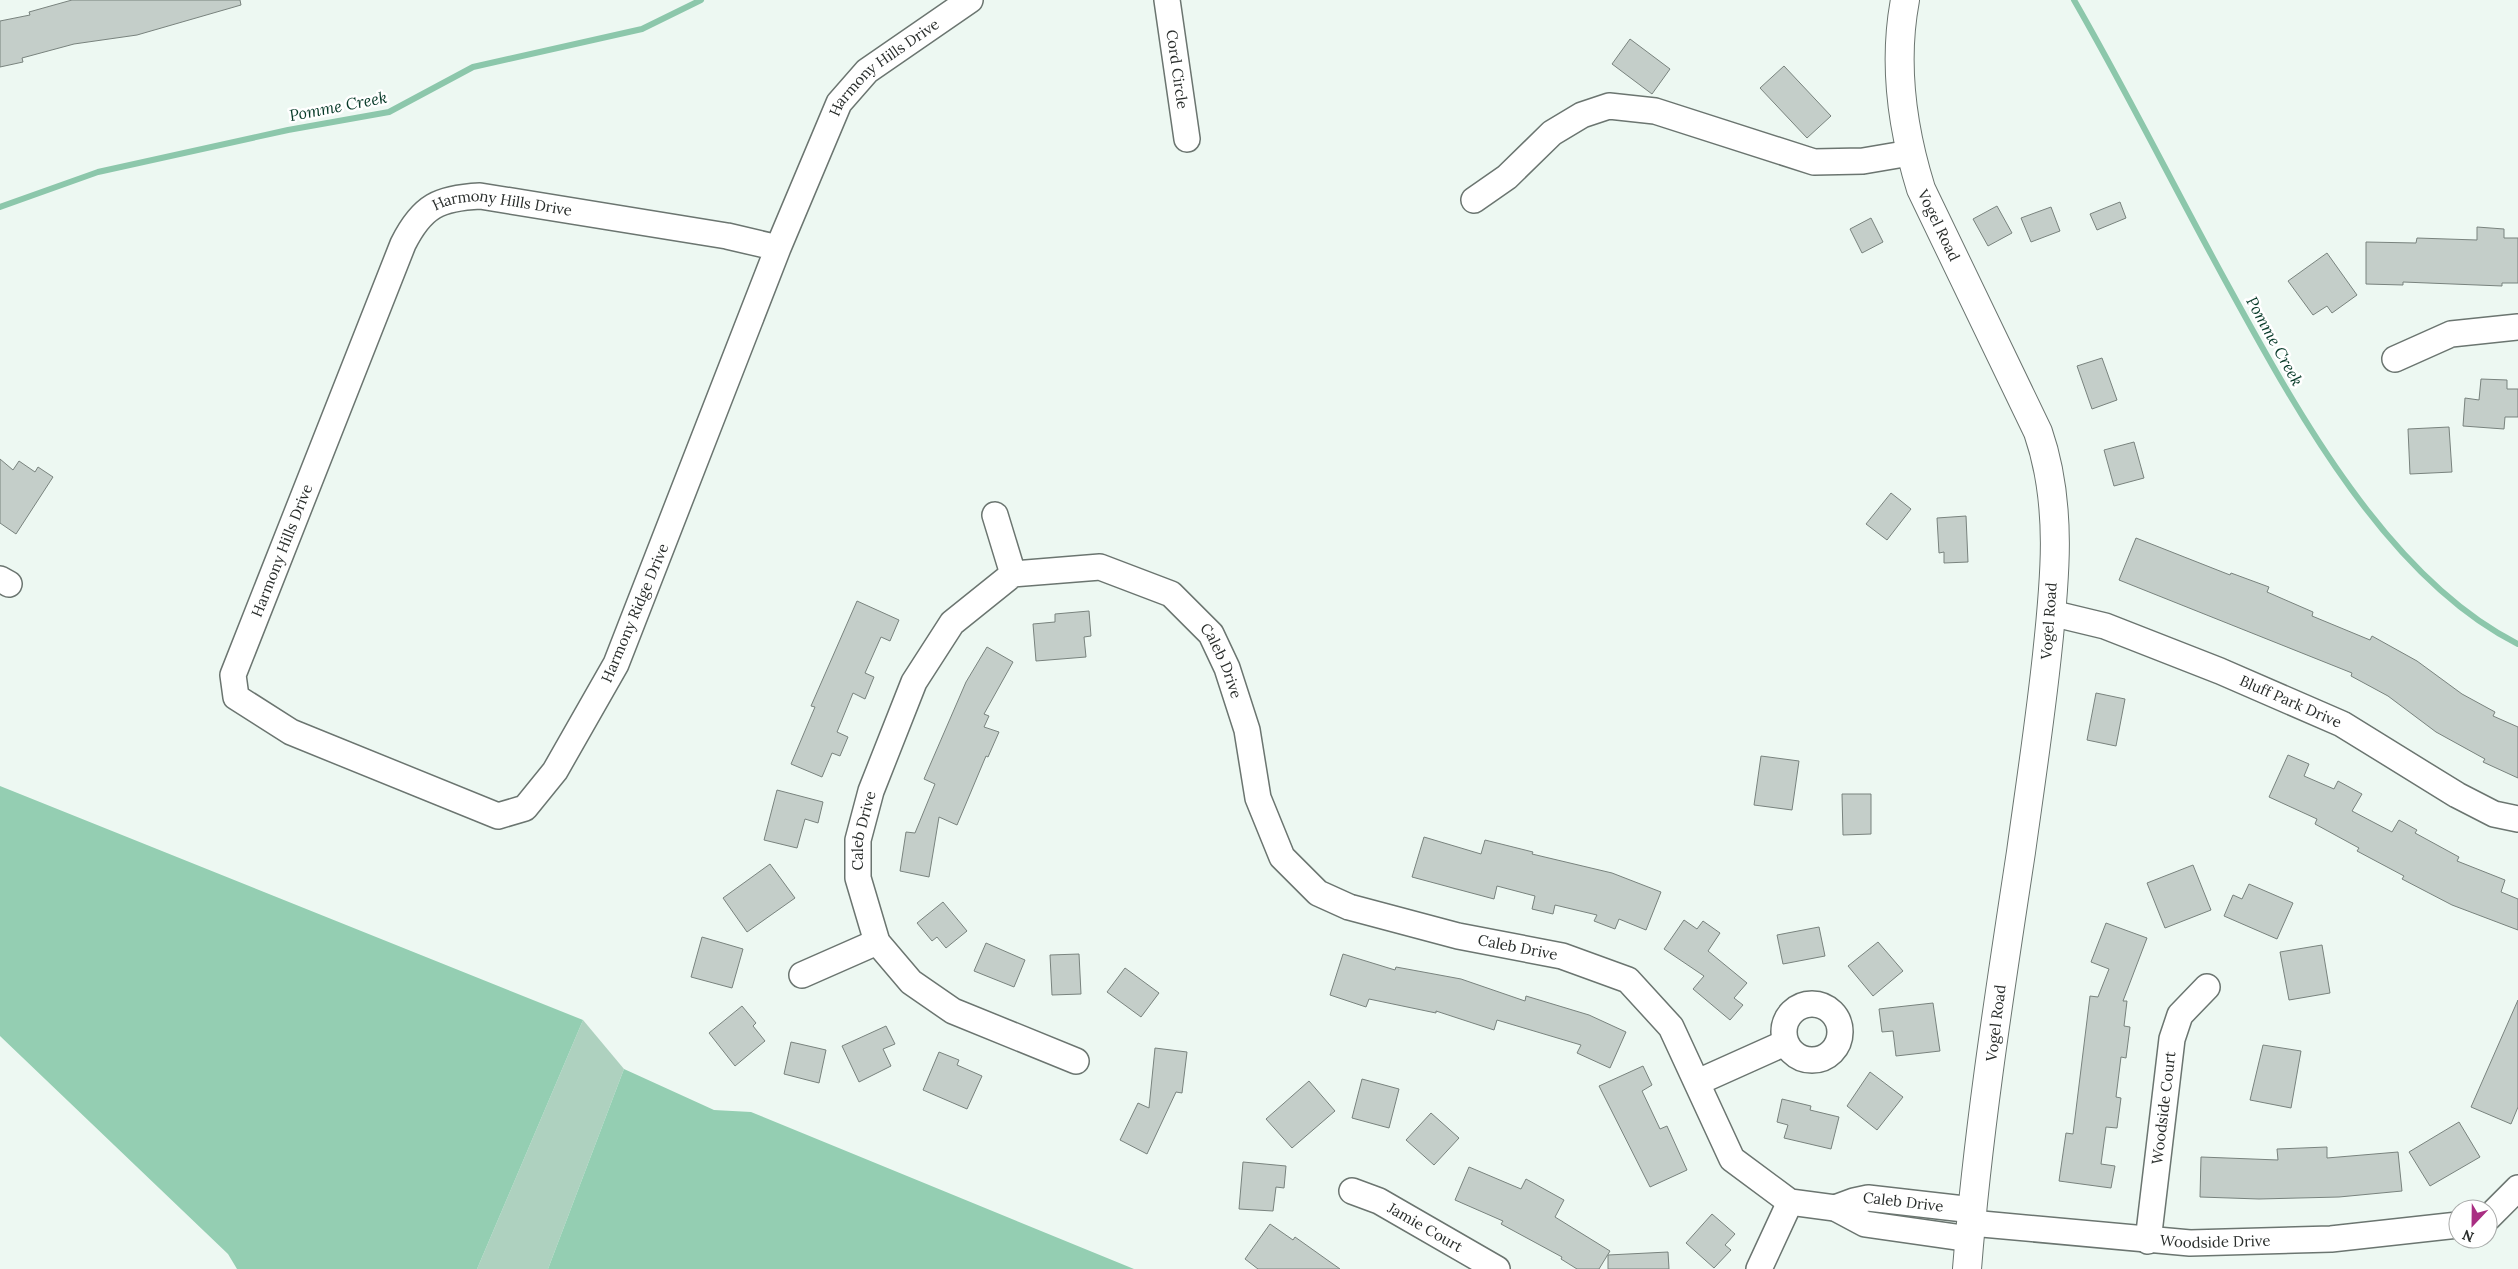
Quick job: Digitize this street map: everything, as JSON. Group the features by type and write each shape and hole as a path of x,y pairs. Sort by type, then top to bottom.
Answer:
{"street":[{"name":"Harmony Hills Drive","path":"236,697 233,675 403,244 420,218 436,203 458,197 480,196 727,236 778,248 839,103 867,71 970,0"},
{"name":"Cord Circle","path":"1167,0 1187,139"},
{"name":"Vogel Road","path":"1905,0 1898,59 1900,89 1910,152 1921,189 2038,432 2048,461 2055,510 2051,613 2039,728 2002,980 1967,1269"},
{"path":"1474,200 1507,177 1552,133 1582,115 1609,106 1655,112 1814,162 1863,161 1910,152"},
{"name":"Harmony Ridge Drive","path":"236,697 291,732 498,816 525,808 555,770 616,664 778,248"},
{"path":"2394,359 2451,334 2518,327"},
{"path":"995,515 1013,574"},
{"name":"Caleb Drive","path":"1076,1062 953,1011 911,982 877,942 858,878 858,840 871,790 914,682 952,622 1013,574 1100,567 1171,594 1211,634 1227,668 1244,721 1258,798 1282,856 1318,893 1349,907 1458,936 1562,956 1628,980 1671,1027 1732,1159 1790,1202 1835,1208 1865,1224 1971,1224"},
{"name":"Bluff Park Drive","path":"2051,613 2105,626 2220,671 2334,720 2457,796 2494,814 2518,819"},
{"path":"802,975 877,942"},
{"name":"Woodside Court","path":"2148,1241 2172,1039 2180,1015 2207,987"},
{"path":"1698,1082 1785,1043"},
{"path":"2498,1208 2518,1188"},
{"name":"Jamie Court","path":"1352,1191 1379,1201 1497,1269"},
{"path":"1759,1269 1790,1202"},
{"name":"Woodside Drive","path":"1971,1224 2148,1241 2190,1243 2331,1239 2448,1226"}],"green space":[{"path":"0,786 583,1020 477,1269 237,1269 228,1254 0,1036"},
{"path":"583,1020 624,1069 548,1269 477,1269"},
{"path":"624,1069 714,1110 751,1112 1134,1269 548,1269"}],"building":[{"path":"72,0 240,0 241,5 137,35 74,44 22,58 23,62 0,67 0,21 30,15 29,12"},
{"path":"1630,39 1670,69 1652,94 1612,64"},
{"path":"1784,66 1831,116 1807,138 1760,88"},
{"path":"2120,202 2126,218 2097,230 2090,214"},
{"path":"1997,206 2012,233 1988,246 1973,219"},
{"path":"2051,207 2060,231 2031,242 2021,218"},
{"path":"1871,218 1883,242 1862,253 1850,229"},
{"path":"2477,227 2504,229 2504,238 2518,238 2518,283 2502,283 2502,286 2403,282 2403,285 2366,284 2366,242 2416,243 2417,238 2477,240"},
{"path":"2327,253 2357,295 2332,313 2327,306 2313,315 2288,281"},
{"path":"2102,358 2117,400 2092,409 2077,366"},
{"path":"2481,379 2507,380 2507,389 2518,389 2518,417 2505,417 2504,429 2463,426 2465,398 2479,400"},
{"path":"2449,427 2452,472 2410,474 2408,429"},
{"path":"2134,442 2144,478 2114,486 2104,450"},
{"path":"0,459 13,470 19,461 35,472 38,467 53,477 16,534 0,523"},
{"path":"1891,493 1911,509 1887,540 1866,524"},
{"path":"1966,516 1968,562 1944,563 1944,552 1939,553 1937,518"},
{"path":"2136,538 2230,575 2231,573 2269,587 2267,592 2313,612 2312,616 2370,640 2372,636 2417,661 2462,694 2495,712 2493,716 2518,727 2518,778 2483,762 2485,759 2436,732 2388,696 2351,676 2352,673 2119,580"},
{"path":"857,601 899,620 890,641 881,637 865,673 874,677 865,699 853,693 837,732 848,737 840,756 832,753 822,777 791,764 815,707 811,706"},
{"path":"1089,611 1091,636 1084,637 1086,657 1036,661 1033,624 1055,622 1055,614"},
{"path":"987,647 1013,662 984,714 989,716 984,727 999,732 988,757 986,756 957,825 939,817 929,877 900,871 906,832 915,833 935,784 924,779 966,682"},
{"path":"2096,693 2125,699 2116,746 2087,740"},
{"path":"2288,755 2309,764 2304,776 2334,789 2338,781 2362,794 2352,811 2392,832 2399,820 2417,830 2415,833 2459,857 2457,861 2505,880 2501,892 2518,899 2518,930 2452,905 2402,879 2404,876 2357,851 2359,848 2315,824 2317,819 2269,797"},
{"path":"1761,756 1799,761 1792,810 1754,805"},
{"path":"777,790 823,802 818,823 805,819 797,848 764,840"},
{"path":"1842,794 1871,794 1871,834 1843,835"},
{"path":"1424,837 1481,854 1485,840 1533,852 1532,854 1612,873 1661,892 1646,930 1619,919 1615,929 1594,921 1597,915 1555,905 1553,914 1532,909 1535,896 1497,886 1494,899 1412,877"},
{"path":"770,864 795,898 747,932 723,898"},
{"path":"2193,865 2211,910 2165,928 2147,883"},
{"path":"2249,884 2293,903 2277,939 2224,916 2233,895 2242,899"},
{"path":"943,902 967,931 946,948 937,937 932,941 917,923"},
{"path":"1684,920 1697,929 1703,921 1720,933 1708,951 1747,983 1734,998 1743,1005 1730,1020 1693,989 1704,976 1664,949"},
{"path":"2106,923 2147,938 2123,1001 2127,1001 2124,1026 2130,1027 2126,1058 2121,1057 2116,1097 2121,1098 2117,1128 2106,1127 2101,1164 2115,1166 2111,1188 2059,1181 2066,1133 2073,1134 2090,996 2098,997 2109,969 2091,962"},
{"path":"1819,927 1825,956 1783,964 1777,935"},
{"path":"702,937 743,949 732,988 691,977"},
{"path":"1878,942 1903,971 1873,996 1848,966"},
{"path":"986,943 1025,960 1014,987 974,971"},
{"path":"2322,945 2330,993 2289,1000 2280,952"},
{"path":"1079,954 1081,994 1052,995 1050,955"},
{"path":"1343,954 1395,970 1396,967 1461,979 1525,1001 1526,996 1589,1015 1626,1032 1610,1068 1577,1053 1581,1045 1497,1020 1494,1030 1436,1011 1436,1013 1369,999 1366,1007 1330,995"},
{"path":"1125,968 1159,993 1141,1017 1107,992"},
{"path":"2518,1000 2518,1107 2511,1124 2471,1107"},
{"path":"1933,1003 1940,1051 1896,1056 1893,1031 1882,1032 1879,1009"},
{"path":"742,1006 756,1023 753,1026 765,1041 735,1066 709,1033"},
{"path":"886,1026 895,1044 883,1049 891,1066 859,1082 842,1046"},
{"path":"791,1042 826,1050 819,1083 784,1074"},
{"path":"2263,1045 2301,1051 2291,1108 2250,1100"},
{"path":"1155,1048 1187,1052 1182,1093 1176,1092 1147,1154 1120,1140 1138,1103 1149,1108"},
{"path":"939,1052 959,1060 957,1065 982,1076 967,1109 923,1090"},
{"path":"1643,1066 1652,1085 1642,1091 1660,1129 1667,1126 1687,1170 1650,1187 1599,1086"},
{"path":"1870,1072 1903,1097 1877,1130 1847,1106"},
{"path":"1362,1079 1399,1089 1389,1128 1352,1118"},
{"path":"1309,1081 1335,1111 1292,1148 1266,1119"},
{"path":"1782,1099 1811,1106 1810,1110 1839,1117 1831,1149 1784,1138 1788,1125 1777,1122"},
{"path":"1431,1113 1459,1138 1434,1165 1406,1140"},
{"path":"2459,1122 2480,1157 2430,1186 2409,1152"},
{"path":"2327,1147 2327,1158 2398,1152 2402,1191 2339,1197 2259,1199 2200,1197 2201,1157 2278,1160 2277,1149"},
{"path":"1243,1162 1286,1166 1284,1188 1276,1187 1273,1211 1239,1209"},
{"path":"1469,1167 1521,1189 1526,1179 1564,1200 1555,1217 1610,1251 1599,1269 1577,1269 1561,1259 1562,1257 1501,1224 1503,1221 1455,1200"},
{"path":"1712,1214 1735,1234 1725,1245 1731,1250 1714,1268 1686,1243"},
{"path":"1270,1224 1293,1240 1295,1237 1340,1269 1258,1269 1245,1259"},
{"path":"1668,1252 1669,1269 1608,1269 1608,1255"}],"waterway":[{"name":"Pomme Creek","path":"0,207 98,172 288,130 389,112 473,67 642,29 701,0"},
{"name":"Pomme Creek","path":"2074,0 2281,381 2313,433 2348,484 2385,533 2426,577 2470,615 2518,644"}]}
